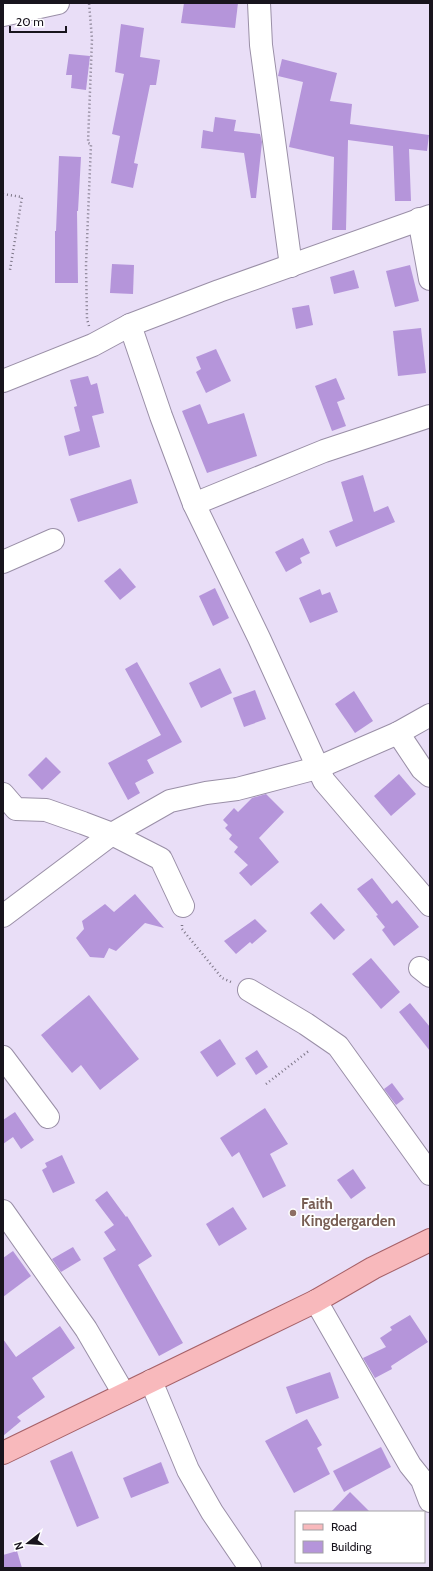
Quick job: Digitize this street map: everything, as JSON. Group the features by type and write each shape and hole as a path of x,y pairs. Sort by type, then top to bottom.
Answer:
{"main road":[{"path":"3,1453 316,1301 372,1268 430,1240"}],"street":[{"path":"3,15 58,3"},
{"path":"259,3 261,45 291,266"},
{"path":"3,381 93,345 130,325 425,217 430,279"},
{"path":"130,325 161,416 194,504 259,638 317,768 324,781 430,905"},
{"path":"194,504 324,451 430,416"},
{"path":"3,562 53,540"},
{"path":"3,916 112,834 170,801 206,793 237,789 317,768 398,733 430,715"},
{"path":"398,733 422,768 430,776"},
{"path":"3,794 16,809 46,810 112,834 161,858 183,906"},
{"path":"250,990 306,1024 338,1046 430,1174"},
{"path":"3,1057 48,1117"},
{"path":"3,1211 86,1329 124,1394"},
{"path":"316,1301 410,1465 422,1480 430,1501"},
{"path":"151,1381 188,1470 212,1512 250,1568"}],"path":[{"path":"89,3 92,39 88,143 91,144 86,265 87,319 93,345"},
{"path":"3,194 22,197 10,270"},
{"path":"183,906 182,929 222,978 250,990"},
{"path":"266,1084 306,1055 323,1036"}],"building":[{"path":"184,3 238,3 235,28 181,23"},
{"path":"121,24 144,28 140,57 160,60 156,85 150,85 134,163 138,164 133,188 111,183 120,136 112,134 124,74 115,72"},
{"path":"69,54 90,56 86,90 71,88 72,75 66,75"},
{"path":"282,59 337,73 330,101 352,104 350,124 429,135 427,151 409,149 411,201 395,201 393,146 348,140 346,230 332,230 334,157 289,147 303,82 278,76"},
{"path":"215,117 236,120 234,131 260,134 262,142 256,198 251,198 244,153 201,148 203,130 213,132"},
{"path":"59,156 81,157 77,211 78,283 55,283 55,231"},
{"path":"112,264 134,265 133,294 110,293"},
{"path":"410,265 419,301 395,307 386,271"},
{"path":"354,270 359,288 334,294 330,277"},
{"path":"309,305 313,325 296,329 292,308"},
{"path":"421,328 426,373 398,376 393,331"},
{"path":"216,349 231,381 206,393 196,372 201,369 196,357"},
{"path":"88,376 91,385 97,383 104,413 92,416 100,447 69,456 64,436 80,431 74,407 77,406 70,380"},
{"path":"336,378 345,399 337,402 346,426 332,431 315,386"},
{"path":"200,404 208,424 244,413 257,456 207,473 182,411"},
{"path":"363,475 374,512 388,506 395,522 336,547 329,531 353,521 341,482"},
{"path":"131,479 138,503 78,522 70,499"},
{"path":"303,538 310,553 300,558 302,563 286,572 275,552"},
{"path":"120,568 136,587 120,600 104,581"},
{"path":"215,588 229,618 213,626 199,596"},
{"path":"320,589 322,595 330,592 338,612 310,623 299,598"},
{"path":"137,662 182,742 147,760 154,773 135,783 140,793 128,800 108,763 161,735 125,669"},
{"path":"220,668 232,693 201,708 189,683"},
{"path":"255,690 266,719 244,727 233,698"},
{"path":"354,691 373,721 355,733 335,704"},
{"path":"46,757 61,772 42,790 28,775"},
{"path":"399,774 416,794 391,816 374,796"},
{"path":"266,794 284,812 259,838 279,862 251,886 239,873 248,865 234,852 238,847 229,839 232,835 225,828 228,825 223,820 234,808 238,812 252,798"},
{"path":"372,878 392,904 397,900 419,927 394,946 382,930 385,927 376,916 378,915 357,889"},
{"path":"135,894 164,928 145,923 116,951 109,948 104,958 90,957 76,938 84,929 82,921 105,904 114,912"},
{"path":"321,903 345,930 334,940 310,913"},
{"path":"255,919 267,931 252,944 250,942 236,954 224,941"},
{"path":"371,958 400,992 381,1009 352,974"},
{"path":"89,995 139,1059 100,1090 81,1065 72,1073 41,1035"},
{"path":"410,1003 430,1027 430,1051 399,1012"},
{"path":"220,1039 236,1064 217,1077 200,1052"},
{"path":"257,1050 268,1067 256,1075 245,1058"},
{"path":"392,1083 404,1099 396,1105 384,1089"},
{"path":"265,1108 288,1144 270,1154 286,1186 263,1198 239,1152 232,1157 220,1138"},
{"path":"15,1112 34,1140 21,1149 13,1137 3,1144 3,1120"},
{"path":"62,1155 75,1183 53,1193 42,1170 47,1167 45,1163"},
{"path":"353,1169 366,1188 351,1199 337,1180"},
{"path":"107,1191 126,1217 127,1216 152,1256 138,1265 183,1343 159,1356 103,1258 116,1250 104,1232 114,1225 95,1200"},
{"path":"233,1207 247,1229 219,1246 206,1224"},
{"path":"73,1247 81,1260 61,1272 52,1259"},
{"path":"13,1251 31,1276 3,1297 3,1258"},
{"path":"410,1315 428,1342 391,1366 392,1369 375,1378 363,1358 386,1347 380,1338 392,1330 390,1327"},
{"path":"60,1326 75,1348 32,1378 45,1397 17,1417 21,1421 3,1436 3,1339 16,1357"},
{"path":"330,1372 339,1398 296,1414 286,1387"},
{"path":"307,1419 322,1445 317,1448 330,1474 294,1493 265,1441"},
{"path":"381,1447 391,1467 344,1492 333,1471"},
{"path":"72,1451 99,1518 77,1527 50,1461"},
{"path":"161,1462 169,1483 131,1498 123,1478"},
{"path":"350,1492 369,1511 332,1511"},
{"path":"17,1551 22,1568 3,1568 3,1555"}],"place":[{"name":"Faith Kingdergarden","path":"293,1213"}]}
